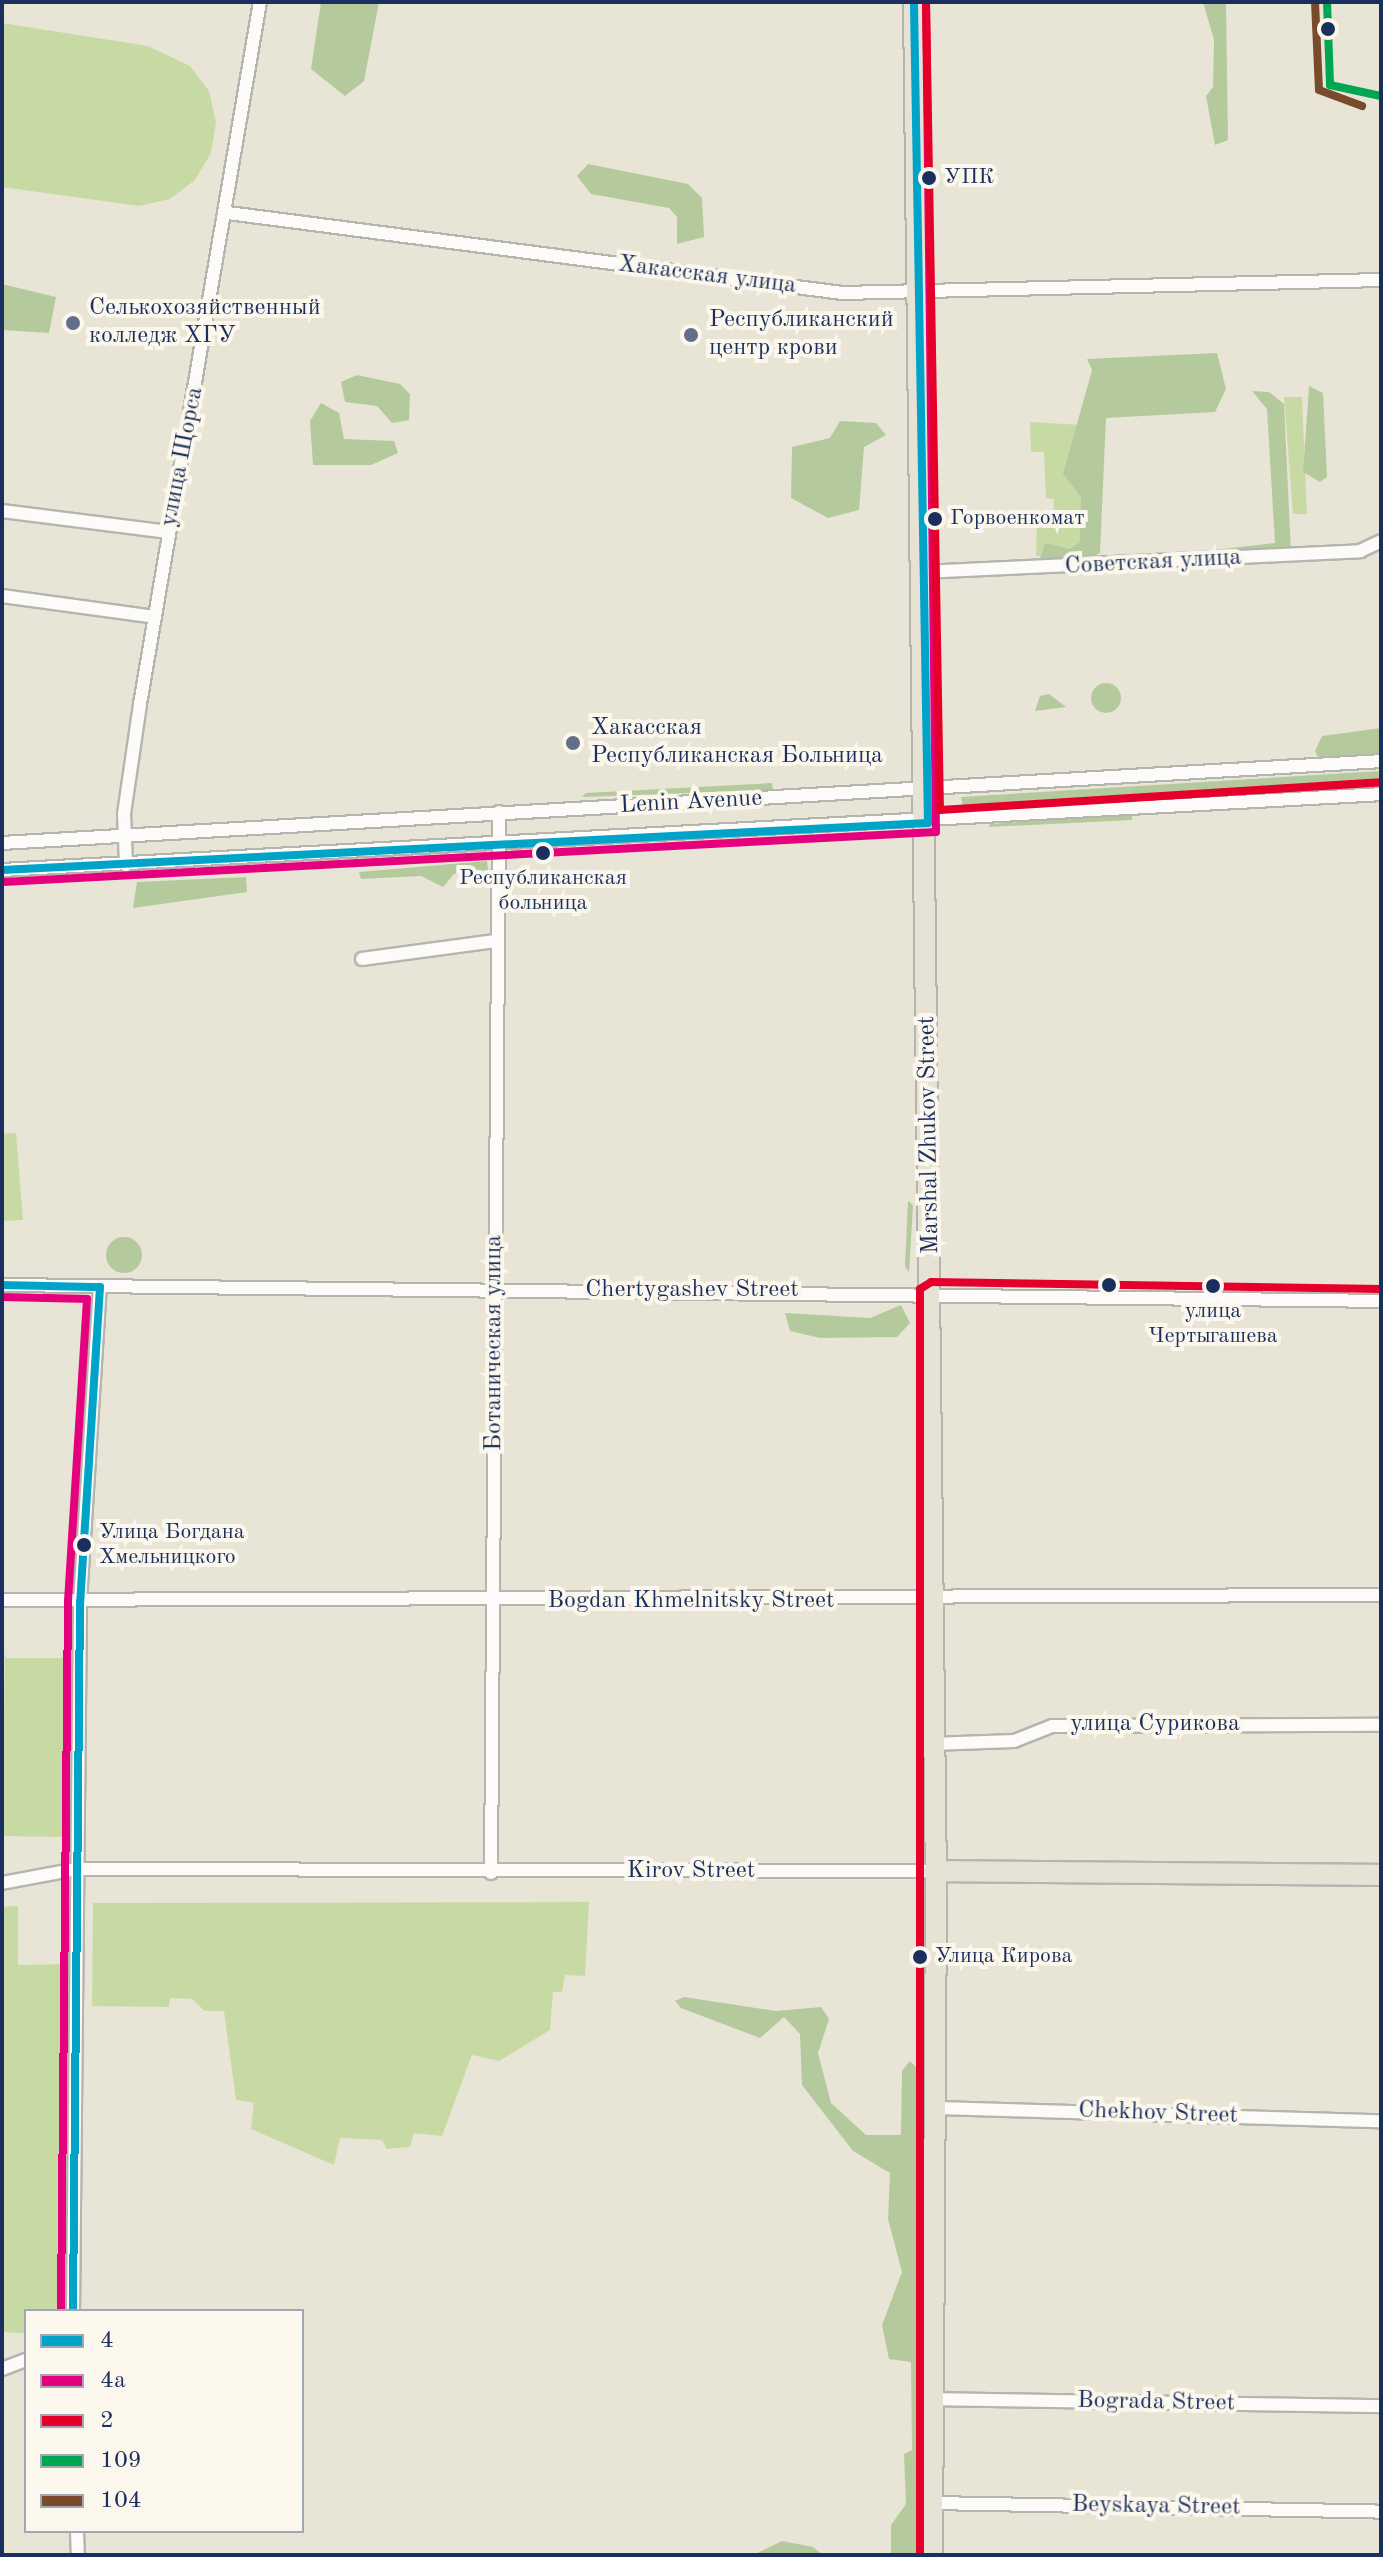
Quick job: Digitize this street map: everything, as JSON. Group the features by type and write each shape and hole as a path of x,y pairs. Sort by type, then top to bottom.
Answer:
{"main road":[{"name":"Marshal Zhukov Street","path":"914,2 928,789 930,1600 936,2108 932,2555"},
{"name":"Kirov Street","path":"934,1871 1381,1875"}],"street":[{"name":"улица Щорса","path":"126,865 124,839 155,617 228,213 260,2"},
{"name":"Хакасская улица","path":"228,213 785,287 917,295 1381,280"},
{"path":"2,511 169,532"},
{"name":"Советская улица","path":"922,572 1360,551 1381,541"},
{"path":"2,596 155,617"},
{"name":"Lenin Avenue","path":"2,843 124,839 499,812 1381,761"},
{"name":"Lenin Avenue","path":"2,870 928,823 1381,794"},
{"name":"Ботаническая улица","path":"491,1873 495,941 499,812"},
{"path":"362,959 495,941"},
{"name":"Chertygashev Street","path":"2,1285 1381,1301"},
{"path":"73,2309 80,1602 100,1287"},
{"name":"Bogdan Khmelnitsky Street","path":"2,1600 493,1603 1381,1595"},
{"name":"улица Сурикова","path":"931,1744 1014,1741 1052,1726 1381,1725"},
{"name":"Kirov Street","path":"2,1883 77,1869 491,1873 934,1871"},
{"name":"Chekhov Street","path":"936,2108 1381,2121"},
{"path":"2,2369 24,2361"},
{"name":"Bograda Street","path":"932,2399 1381,2406"},
{"name":"Beyskaya Street","path":"932,2503 1381,2512"},
{"path":"77,2533 78,2555"}],"green space":[{"path":"321,2 379,2 364,81 345,96 311,69"},
{"path":"1203,2 1226,2 1228,140 1215,145 1206,96 1213,87 1214,40"},
{"path":"2,23 148,46 190,66 209,91 216,122 211,153 195,180 170,199 139,206 2,187"},
{"path":"588,164 688,184 702,198 704,237 677,244 677,217 669,208 591,194 577,176"},
{"path":"2,284 56,297 49,333 2,330"},
{"path":"1217,353 1226,389 1215,412 1106,418 1100,553 1074,566 1040,558 1045,543 1070,549 1080,542 1081,497 1063,474 1092,370 1087,359"},
{"path":"357,375 400,384 410,394 409,420 392,423 377,406 345,402 341,382"},
{"path":"1309,386 1323,393 1327,477 1320,482 1303,472"},
{"path":"1252,391 1269,392 1284,404 1291,553 1162,556 1275,543 1267,409"},
{"path":"1284,397 1302,397 1307,514 1293,514"},
{"path":"321,403 339,413 344,439 394,441 398,453 371,465 313,465 310,421"},
{"path":"840,421 876,423 886,435 864,447 859,510 828,518 791,498 792,447 830,438"},
{"path":"1030,422 1082,425 1089,557 1036,556 1037,521 1053,520 1054,499 1046,498 1044,452 1031,452"},
{"path":"1106,683 1117,687 1121,698 1117,709 1106,713 1095,709 1091,698 1095,687"},
{"path":"1049,694 1066,707 1035,711 1040,696"},
{"path":"1381,728 1381,758 1320,761 1315,751 1322,736"},
{"path":"1381,771 1381,785 964,813 961,797"},
{"path":"772,783 773,790 582,797 586,793"},
{"path":"1132,815 1132,820 989,827 990,824"},
{"path":"487,861 488,870 454,874 443,887 421,876 361,879 359,872"},
{"path":"246,877 247,892 133,908 137,882"},
{"path":"16,1133 23,1220 2,1221 2,1134"},
{"path":"908,1201 913,1205 909,1272 905,1266"},
{"path":"124,1237 137,1242 142,1255 137,1268 124,1273 111,1268 106,1255 111,1242"},
{"path":"901,1305 910,1323 897,1337 820,1338 790,1331 785,1313 870,1318"},
{"path":"5,1650 6,1658 65,1658 63,1837 2,1836"},
{"path":"589,1902 585,1976 565,1975 562,1992 553,1992 550,2030 499,2061 472,2055 442,2136 414,2133 410,2147 387,2149 382,2140 340,2138 334,2165 251,2129 254,2103 236,2100 224,2011 205,2011 192,1999 170,1998 169,2007 92,2006 93,1903"},
{"path":"18,1906 18,1965 63,1964 61,2309 24,2309 24,2333 2,2332 2,1907"},
{"path":"684,1997 776,2011 821,2007 829,2019 818,2053 831,2103 866,2135 901,2135 902,2071 910,2061 921,2072 919,2555 891,2555 891,2525 906,2504 904,2454 912,2450 911,2362 889,2359 882,2325 902,2272 888,2219 890,2173 853,2151 802,2085 800,2034 784,2017 760,2038 681,2008 675,2001"},
{"path":"782,2541 813,2547 823,2555 753,2555"}],"transit line":[{"name":"4","path":"2,870 928,823 914,2"},
{"name":"4а","path":"3,882 936,832 926,2"},
{"name":"2","path":"926,2 940,810 1380,782"},
{"name":"104","path":"1315,2 1319,90 1362,106"},
{"name":"109","path":"1327,2 1330,85 1381,96"},
{"name":"2","path":"920,2555 920,1289 931,1282 1381,1289"},
{"name":"4","path":"2,1285 100,1287 80,1602 73,2309"},
{"name":"4а","path":"2,1297 87,1299 68,1602 61,2309"}],"place":[{"name":"УПК","path":"929,178"},
{"name":"Селькохозяйственный колледж ХГУ","path":"73,323"},
{"name":"Республиканский центр крови","path":"691,335"},
{"name":"Горвоенкомат","path":"935,519"},
{"name":"Хакасская Республиканская Больница","path":"573,743"},
{"name":"Республиканская больница","path":"543,853"},
{"name":"улица Чертыгашева","path":"1213,1286"},
{"name":"Улица Богдана Хмельницкого","path":"84,1545"},
{"name":"Улица Кирова","path":"920,1957"}]}
